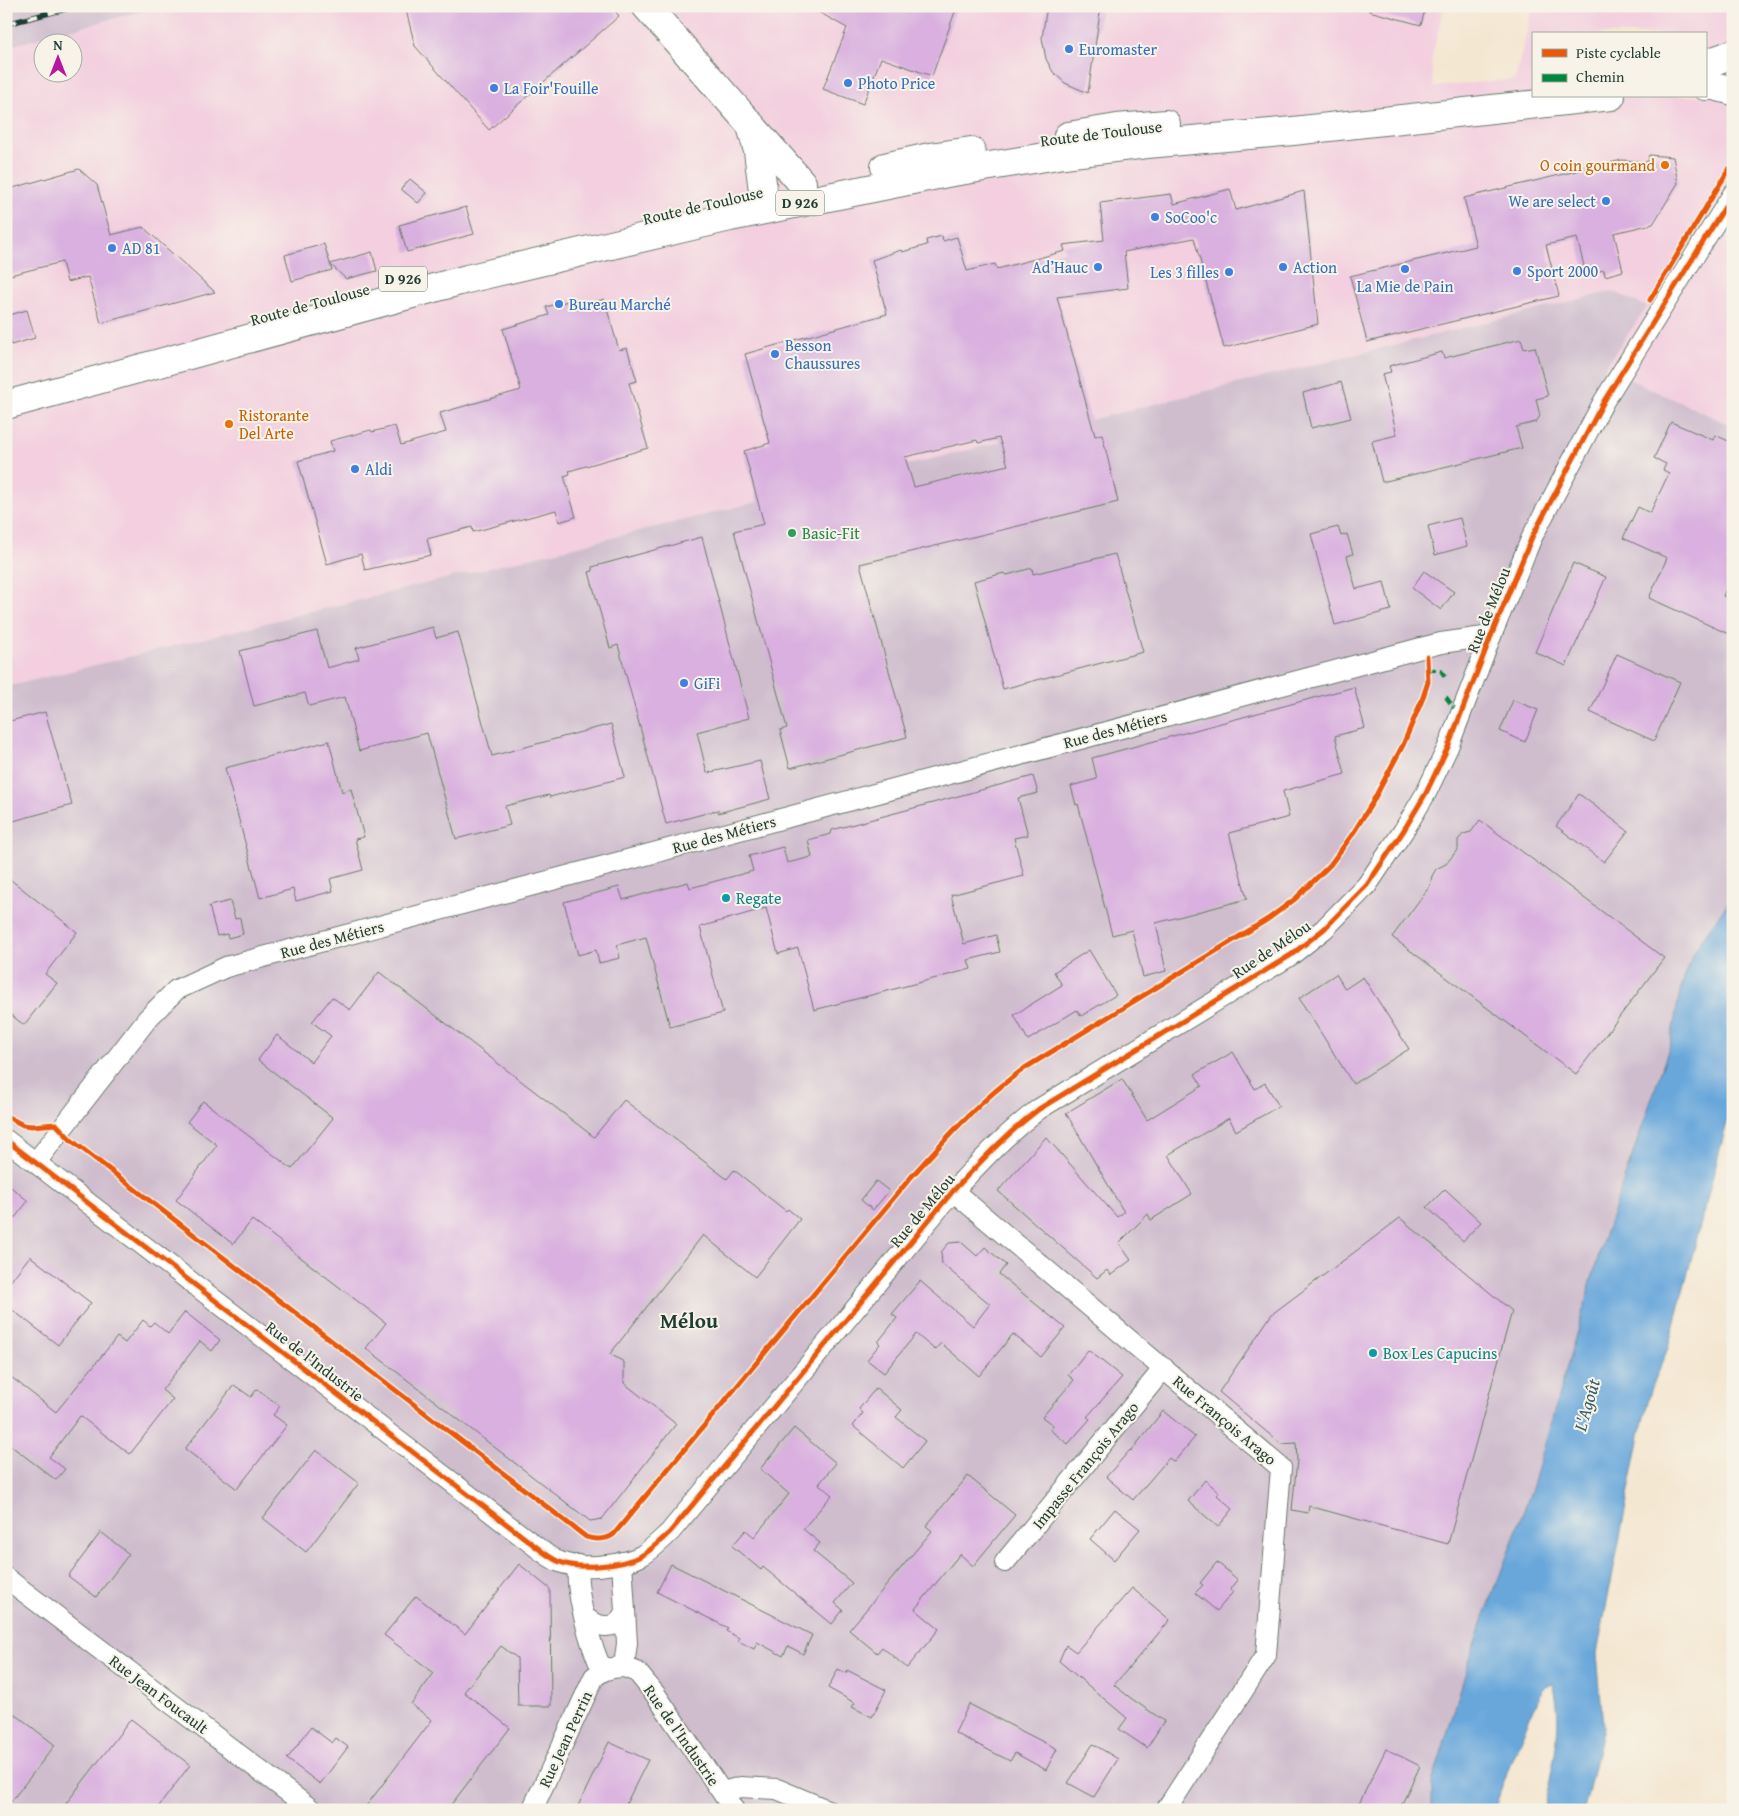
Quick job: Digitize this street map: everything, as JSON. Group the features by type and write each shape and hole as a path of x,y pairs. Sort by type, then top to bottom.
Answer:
{"main road":[{"path":"646,6 802,183"},
{"path":"1706,64 1733,54"},
{"name":"Route de Toulouse","path":"6,387 463,262 763,191 850,175 930,157 1118,128 1354,109 1532,86"},
{"path":"1706,86 1733,91"},
{"name":"D 926","path":"6,406 467,279 730,217 947,173 1064,154 1148,144 1293,131 1593,98"},
{"path":"749,122 758,151 763,191"}],"street":[{"name":"Rue de Mélou","path":"622,1562 640,1557 656,1546 670,1532 953,1191 993,1147 1015,1127 1040,1109 1290,955 1324,929 1367,885 1426,793 1448,747 1522,558 1545,512 1604,401 1733,194"},
{"name":"Rue de Mélou","path":"1663,307 1733,221"},
{"name":"Rue des Métiers","path":"36,1162 148,1018 176,990 226,967 1441,642 1490,636"},
{"name":"Rue de l'Industrie","path":"6,1140 543,1552 561,1563 598,1566 622,1562"},
{"name":"Rue François Arago","path":"953,1191 1281,1468 1266,1656 1166,1810"},
{"name":"Impasse François Arago","path":"1005,1562 1164,1368"},
{"path":"578,1565 577,1578 592,1646 603,1671 624,1667 627,1643 622,1562"},
{"name":"Rue Jean Foucault","path":"6,1578 312,1810"},
{"path":"586,1618 597,1626 608,1627 618,1624 625,1612"},
{"name":"Rue de l'Industrie","path":"624,1667 637,1672 656,1695 734,1810"},
{"name":"Rue Jean Perrin","path":"532,1810 594,1678 603,1671"},
{"path":"723,1792 740,1787 777,1789 827,1810"}],"shaded area":[{"path":"6,6 161,6 63,32 32,32 32,40 6,47"},
{"path":"161,6 1444,6 1431,61 1434,87 1515,79 1533,6 1733,6 1733,426 1603,368 1647,307 1613,291 6,687 6,47 32,40 32,82 82,82 82,32 63,32"},
{"path":"1613,291 1647,307 1604,368 1733,426 1733,895 1693,953 1680,991 1670,1045 1601,1247 1533,1486 1475,1642 1432,1783 1432,1810 6,1810 6,687"}],"water":[{"name":"L'Agoût","path":"1733,895 1733,1100 1668,1348 1652,1387 1643,1420 1597,1653 1603,1727 1584,1810 1543,1810 1556,1747 1558,1715 1553,1684 1547,1686 1540,1695 1511,1761 1494,1810 1432,1810 1432,1783 1475,1642 1533,1486 1601,1247 1670,1045 1680,991 1693,953"}],"building":[{"name":"La Foir'Fouille","path":"405,6 611,6 619,16 489,130 415,46"},
{"path":"808,6 957,6 932,76 881,58 863,104 823,89 847,28"},
{"name":"Euromaster","path":"1047,6 1101,6 1088,93 1065,83 1053,72 1046,59 1042,38"},
{"path":"1370,6 1426,6 1421,25 1369,11"},
{"path":"1649,155 1673,157 1678,183 1653,224 1614,233 1623,271 1605,276 1604,270 1586,274 1577,238 1546,245 1559,296 1367,342 1350,276 1476,246 1464,198 1622,160 1648,162"},
{"name":"AD 81","path":"79,169 97,185 111,235 143,227 215,292 101,323 88,277 67,282 62,262 6,276 6,190"},
{"path":"410,179 427,193 418,203 401,189"},
{"path":"1230,189 1236,210 1304,191 1318,324 1224,348 1194,238 1124,252 1128,288 1057,297 1095,436 1102,434 1118,502 860,564 907,737 790,768 780,730 787,728 734,531 764,524 744,451 770,443 745,354 887,314 872,260 901,250 902,252 927,245 926,240 942,236 943,241 957,237 967,271 995,264 997,269 1065,251 1063,245 1104,240 1100,203 1171,194 1174,204","holes":["999,438 1008,465 914,487 905,457 977,440 978,443"]},
{"path":"466,207 474,234 407,252 399,225"},
{"path":"324,244 332,270 292,281 285,255"},
{"path":"372,252 377,271 346,279 330,264"},
{"path":"604,299 619,350 627,348 637,381 629,383 648,448 569,471 570,474 564,476 576,517 559,522 556,510 473,532 472,527 427,539 431,555 365,570 361,554 327,564 298,461 333,451 330,441 371,430 372,432 395,426 401,445 446,432 440,413 521,390 503,329 549,315 546,307 572,300 575,308"},
{"path":"27,310 35,338 11,345 6,326 6,316"},
{"path":"1521,339 1524,349 1535,347 1548,396 1536,399 1540,416 1536,422 1516,427 1522,448 1382,482 1372,441 1397,435 1382,374 1391,372 1389,366 1442,352 1444,358"},
{"path":"1341,382 1351,418 1311,428 1303,393"},
{"path":"1671,422 1713,440 1715,435 1733,443 1733,573 1723,596 1733,600 1733,636 1649,598 1667,558 1623,538 1638,507 1650,513 1669,473 1663,470 1666,464 1654,458"},
{"path":"1460,518 1467,546 1435,555 1428,526"},
{"path":"1338,527 1341,536 1347,534 1353,554 1347,556 1356,589 1384,582 1391,610 1335,625 1311,534"},
{"name":"GiFi","path":"702,537 749,718 697,732 707,773 760,761 770,799 666,824 618,645 610,648 589,572 593,571 592,567"},
{"path":"1115,554 1143,652 1003,689 974,581 1032,568 1033,574"},
{"path":"1573,563 1606,577 1566,666 1535,652"},
{"path":"1424,571 1454,592 1441,610 1412,588"},
{"path":"433,627 436,638 458,632 492,756 611,724 625,777 550,797 549,795 505,806 510,825 456,839 427,733 359,751 345,697 309,706 305,693 254,706 240,651 317,631 327,668 359,659 356,648"},
{"path":"1617,654 1680,682 1654,741 1590,712"},
{"path":"1354,687 1365,728 1335,736 1345,774 1283,791 1289,817 1229,833 1247,899 1156,923 1166,971 1143,977 1132,930 1112,935 1078,804 1076,805 1071,786 1097,779 1092,758"},
{"path":"1513,700 1538,710 1525,742 1500,731"},
{"path":"45,712 72,805 6,823 6,722"},
{"path":"329,741 342,792 351,789 364,837 355,839 363,870 330,879 333,891 296,901 293,889 260,898 225,768"},
{"path":"1033,776 1038,793 1018,798 1028,835 1014,838 1024,876 951,895 964,944 996,935 1000,952 968,960 971,969 814,1010 798,948 778,954 766,908 700,927 723,1013 670,1027 646,937 617,945 620,958 599,963 596,950 578,955 564,902 619,887 623,900 688,882 690,888 753,871 749,856 783,847 787,863 812,857 808,840 831,834 832,830"},
{"path":"1579,794 1628,831 1604,862 1556,826"},
{"path":"1480,820 1664,958 1576,1074 1392,937 1430,886 1436,869 1446,864 1458,849 1458,840 1463,834 1471,832"},
{"path":"6,876 77,932 45,974 57,983 24,1025 6,1011"},
{"path":"230,901 235,919 240,918 243,934 228,938 227,934 217,936 209,906"},
{"path":"1089,950 1116,995 1081,1016 1077,1010 1028,1040 1014,1015 1062,985 1054,972"},
{"path":"379,972 594,1137 624,1100 727,1179 734,1170 786,1211 788,1209 800,1219 755,1277 703,1235 610,1354 624,1362 624,1383 676,1424 602,1519 590,1521 366,1348 386,1323 252,1220 233,1244 176,1200 217,1145 187,1122 203,1101 292,1169 333,1118 258,1060 277,1035 311,1062 331,1036 312,1022 332,997 350,1010"},
{"path":"1336,974 1345,989 1363,977 1409,1049 1353,1084 1299,998"},
{"path":"1233,1052 1255,1089 1265,1083 1279,1106 1236,1131 1229,1118 1168,1155 1192,1194 1151,1220 1148,1214 1119,1243 1131,1260 1111,1275 1107,1270 1097,1278 998,1191 1046,1137 1117,1217 1124,1212 1066,1113 1122,1079 1147,1120 1202,1086 1195,1074"},
{"path":"876,1181 889,1191 873,1210 861,1200"},
{"path":"6,1183 28,1201 6,1229"},
{"path":"1445,1189 1481,1222 1463,1241 1427,1207"},
{"name":"Box Les Capucins","path":"1400,1218 1512,1311 1448,1544 1309,1506 1308,1513 1292,1510 1297,1460 1296,1443 1281,1444 1219,1392 1272,1314"},
{"path":"961,1242 977,1256 985,1247 1006,1265 999,1274 1065,1328 1041,1357 1013,1334 979,1376 941,1343 935,1350 916,1334 884,1373 867,1360 880,1344 878,1342 897,1318 892,1314 920,1281 973,1326 990,1304 942,1264 941,1252 949,1243"},
{"path":"30,1256 91,1303 58,1345 6,1305 6,1287"},
{"path":"185,1312 220,1340 212,1351 200,1341 162,1390 173,1399 130,1454 80,1416 49,1457 65,1469 56,1480 6,1442 6,1373 56,1412 117,1337 125,1343 143,1320 150,1326 154,1322 168,1334"},
{"path":"1088,1350 1122,1377 1087,1417 1090,1419 1068,1444 1050,1430 1053,1425 1042,1417 1074,1380 1068,1375"},
{"path":"234,1385 251,1397 257,1389 280,1406 273,1415 287,1425 237,1489 185,1449"},
{"path":"876,1388 902,1410 896,1417 925,1441 903,1468 853,1426 863,1413 859,1409"},
{"path":"1163,1411 1195,1437 1174,1462 1169,1458 1133,1500 1106,1477 1131,1451"},
{"path":"794,1428 836,1463 819,1484 832,1495 803,1529 820,1543 813,1551 852,1583 835,1603 843,1610 832,1624 763,1567 761,1570 732,1546 746,1530 754,1537 789,1494 760,1469"},
{"path":"316,1450 359,1483 306,1552 263,1518"},
{"path":"968,1476 1015,1515 973,1566 960,1554 915,1609 939,1629 907,1668 882,1647 877,1653 849,1630 932,1531 926,1526"},
{"path":"1205,1480 1219,1492 1217,1495 1233,1509 1218,1527 1188,1501"},
{"path":"1115,1509 1140,1529 1114,1560 1090,1539"},
{"path":"101,1532 129,1554 96,1597 68,1576"},
{"path":"1217,1562 1238,1580 1230,1590 1233,1592 1217,1611 1195,1593 1203,1585 1200,1583"},
{"path":"519,1564 550,1589 551,1706 518,1706 517,1658 501,1646 464,1692 510,1728 447,1810 363,1810 432,1720 411,1704 434,1673 384,1635 416,1596 465,1634"},
{"path":"671,1564 812,1635 803,1654 788,1646 783,1656 757,1642 754,1649 738,1641 739,1638 726,1631 728,1628 657,1592"},
{"path":"1132,1588 1170,1620 1114,1685 1164,1721 1147,1748 1119,1729 1127,1718 1059,1661 1066,1645 1076,1652"},
{"path":"838,1669 846,1673 847,1670 886,1690 872,1717 852,1707 855,1703 828,1688"},
{"path":"969,1704 1057,1749 1046,1770 1015,1753 1010,1761 955,1733"},
{"path":"6,1707 55,1745 6,1808"},
{"path":"131,1719 190,1765 156,1810 61,1810"},
{"path":"311,1727 332,1743 336,1738 348,1747 320,1784 287,1759"},
{"path":"609,1742 648,1760 623,1810 576,1810"},
{"path":"1093,1744 1118,1759 1094,1797 1068,1783"},
{"path":"1386,1749 1420,1766 1399,1810 1356,1810"}],"railway":[{"path":"6,24 77,6"}],"marked path":[{"path":"1428,669 1441,671 1447,679"},
{"path":"1446,697 1454,708"}],"cycle path":[{"path":"1650,300 1729,169"},
{"path":"6,1140 552,1558 578,1566 600,1566 623,1562 641,1556 670,1532 953,1191 1005,1138 1039,1109 1291,955 1324,929 1367,885 1426,793 1448,747 1532,537 1604,401 1733,194"},
{"path":"6,1116 23,1125 56,1124 71,1140 586,1537 593,1539 608,1537 614,1534 912,1176 980,1105 1025,1068 1268,919 1295,899 1330,865 1372,803 1403,745 1428,682 1427,657"}],"place":[{"name":"Euromaster","path":"1069,49"},
{"name":"Photo Price","path":"848,83"},
{"name":"La Foir'Fouille","path":"494,88"},
{"name":"O coin gourmand","path":"1665,165"},
{"name":"We are select","path":"1606,201"},
{"name":"SoCoo'c","path":"1155,217"},
{"name":"AD 81","path":"112,248"},
{"name":"Ad’Hauc","path":"1098,267"},
{"name":"Action","path":"1283,267"},
{"name":"La Mie de Pain","path":"1405,269"},
{"name":"Sport 2000","path":"1517,271"},
{"name":"Les 3 filles","path":"1229,272"},
{"name":"Bureau Marché","path":"559,304"},
{"name":"Besson Chaussures","path":"775,354"},
{"name":"Ristorante Del Arte","path":"229,424"},
{"name":"Aldi","path":"355,469"},
{"name":"Basic-Fit","path":"792,533"},
{"name":"GiFi","path":"684,683"},
{"name":"Regate","path":"726,898"},
{"name":"Box Les Capucins","path":"1373,1353"}],"district":[{"name":"Mélou","path":"689,1321"}]}
